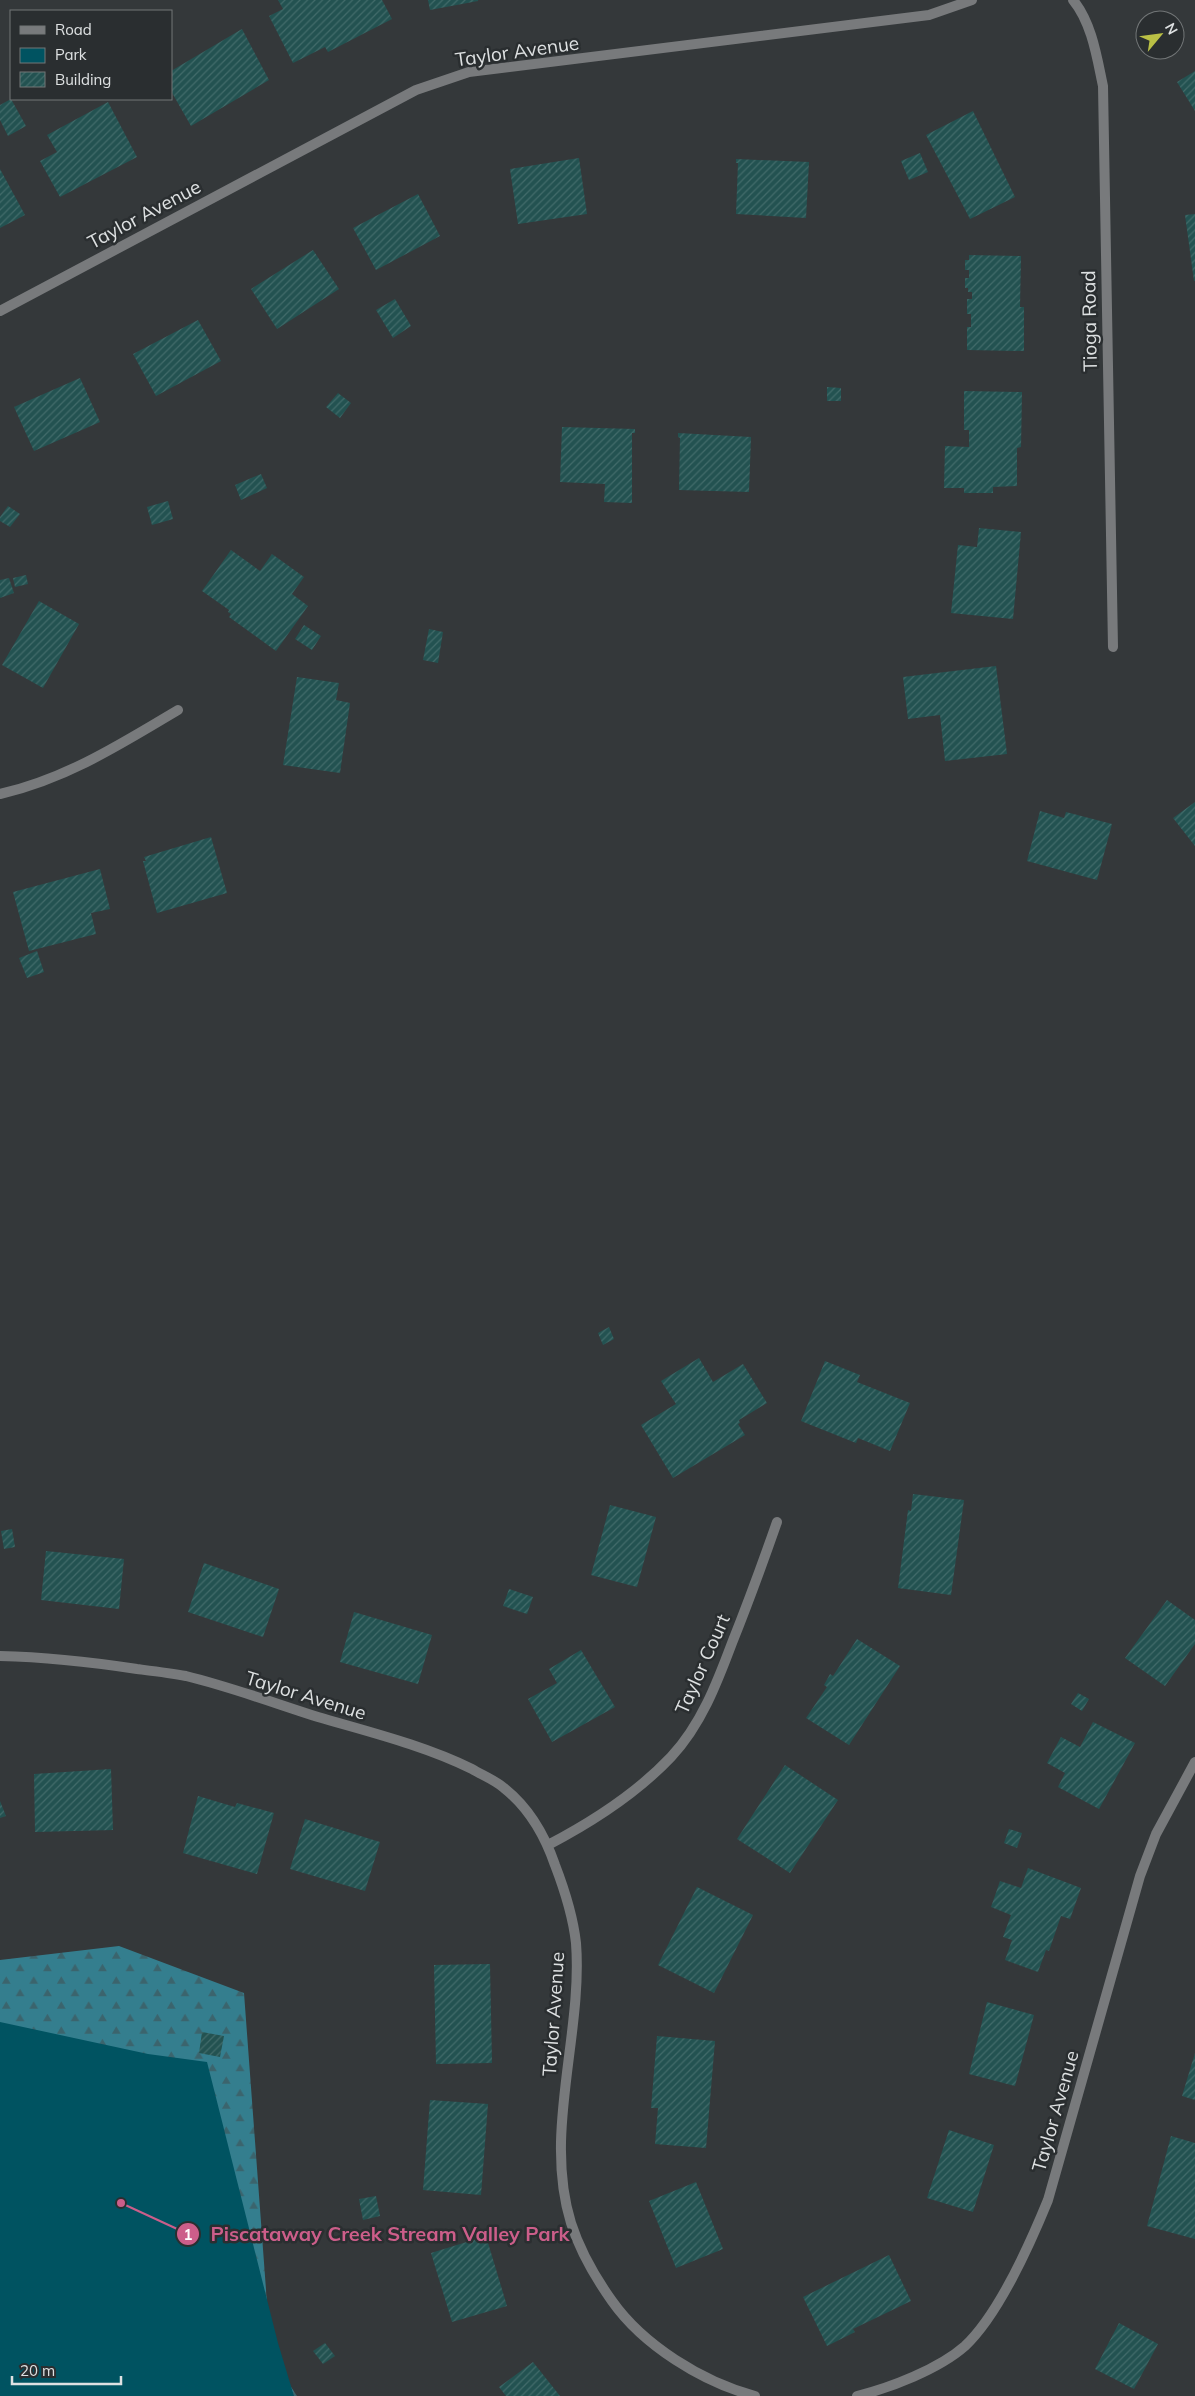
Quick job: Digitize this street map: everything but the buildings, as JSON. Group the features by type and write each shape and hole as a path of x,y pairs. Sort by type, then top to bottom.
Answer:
{"street":[{"name":"Taylor Avenue","path":"0,311 416,90 469,72 929,15 972,0"},
{"name":"Tioga Road","path":"1073,0 1080,8 1093,42 1104,86 1113,647"},
{"path":"0,794 16,791 88,764 178,710"},
{"name":"Taylor Court","path":"548,1846 588,1824 632,1791 671,1756 693,1727 714,1689 777,1522"},
{"name":"Taylor Avenue","path":"0,1656 46,1657 185,1676 409,1744 459,1763 501,1785 517,1799 548,1846 568,1900 576,1944 574,2010 562,2132 564,2178 571,2222 587,2262 605,2290 624,2318 649,2342 705,2375 755,2396"},
{"name":"Taylor Avenue","path":"857,2396 899,2382 935,2365 964,2346 989,2315 1028,2250 1048,2200 1140,1876 1156,1834 1195,1762"}],"green space":[{"path":"119,1946 244,1993 271,2357 297,2396 0,2396 0,1960"},
{"path":"0,2022 148,2054 207,2062 278,2343 294,2396 0,2396"}],"place":[{"name":"Piscataway Creek Stream Valley Park","path":"121,2203"}]}
